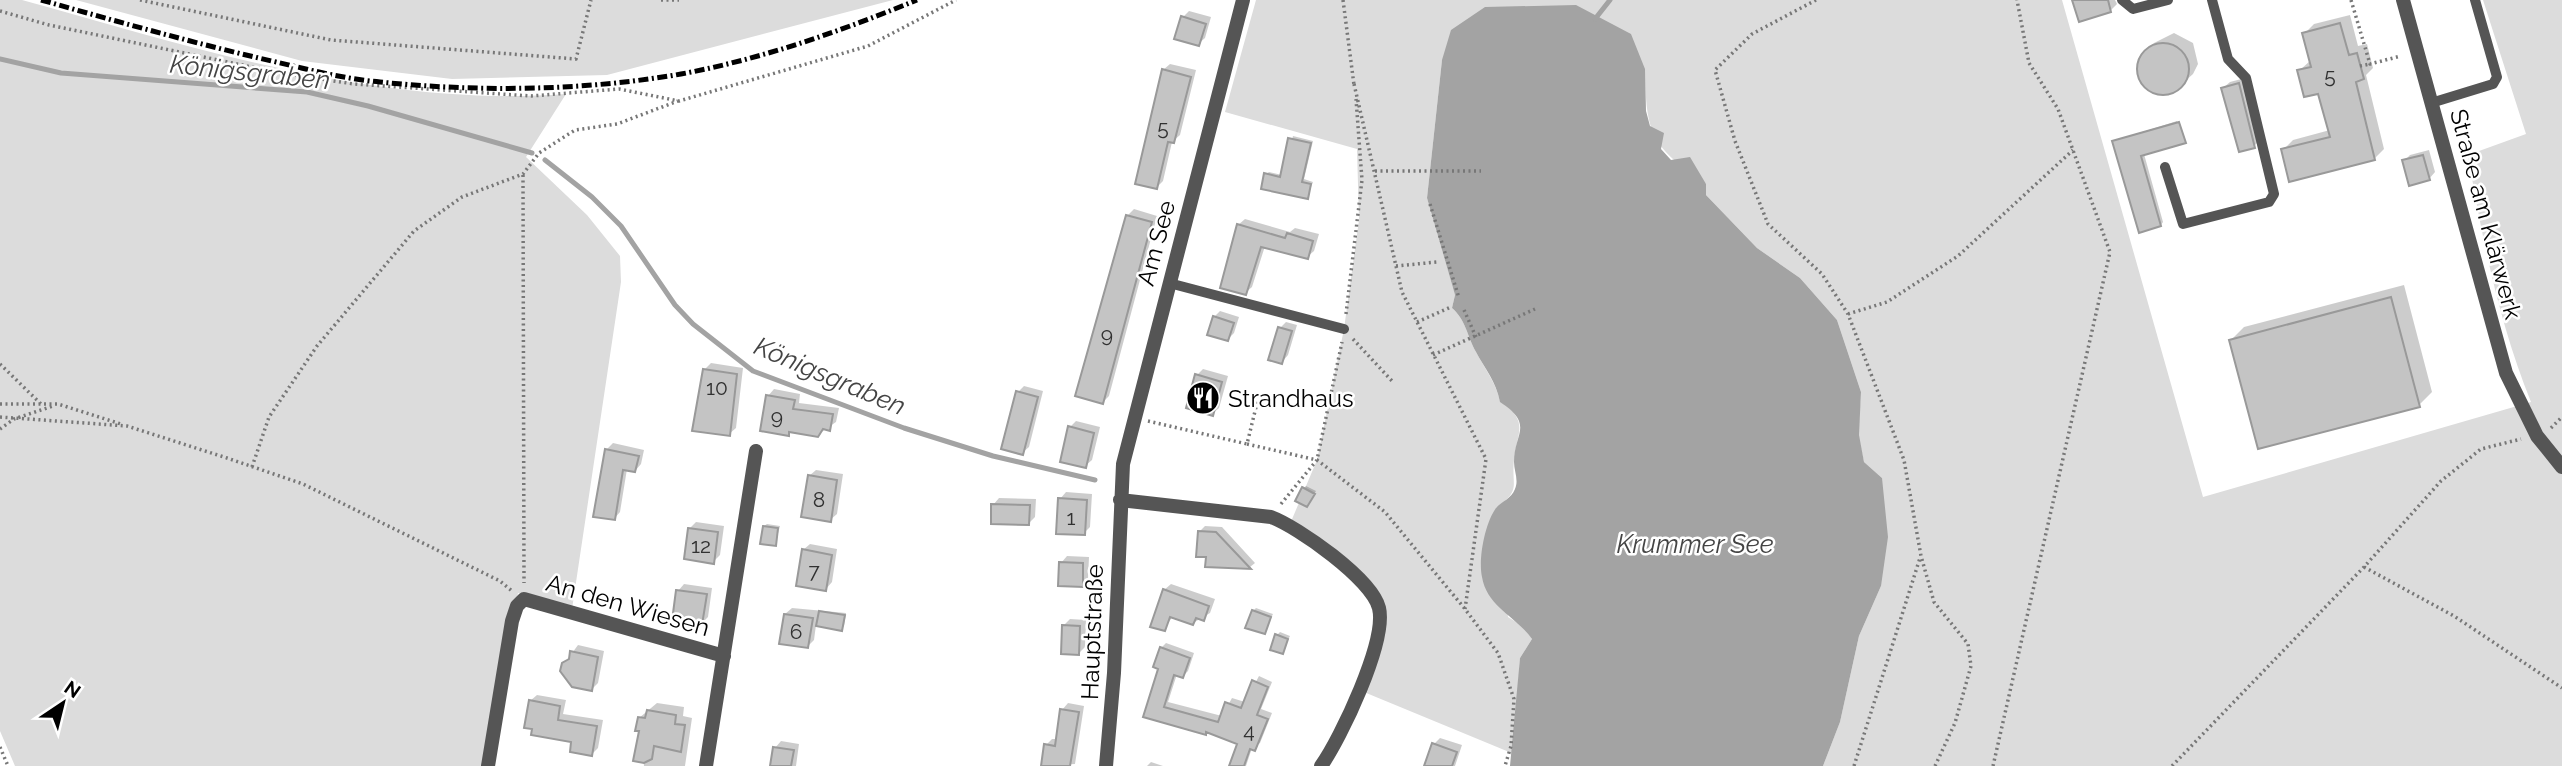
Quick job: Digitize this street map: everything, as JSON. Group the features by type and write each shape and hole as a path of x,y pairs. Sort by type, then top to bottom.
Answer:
{"street":[{"name":"Am See","path":"1120,500 1133,417 1243,0"},
{"name":"Straße am Klärwerk","path":"2403,0 2506,373 2537,436 2562,467"},
{"path":"706,766 756,451"},
{"path":"1120,500 1271,517 1290,524 1345,566 1377,598 1380,612 1378,635 1344,728 1321,766"},
{"name":"Hauptstraße","path":"1106,766 1114,673 1120,500"},
{"name":"An den Wiesen","path":"488,766 512,621 524,600 724,656"}],"lane":[{"path":"2122,0 2133,9 2168,0"},
{"path":"2165,167 2183,224 2269,202 2274,194 2246,78 2228,59 2212,0"},
{"path":"2431,103 2493,84 2497,77 2475,0"},
{"path":"1169,283 1344,329"}],"path":[{"path":"139,0 331,40 576,59 591,0"},
{"path":"661,0 678,0"},
{"path":"252,467 269,417 317,346 414,230 461,197 523,174 539,153 575,130 617,124 679,101 868,47 956,0"},
{"path":"1271,517 1317,460 1344,329 1362,180 1354,84 1343,0"},
{"path":"1816,0 1752,34 1715,70 1735,141 1768,224 1822,274 1848,314 1904,460 1921,556 1934,602 1968,644 1970,666 1955,723 1935,766"},
{"path":"1993,766 2110,252 2057,109 2029,63 2017,0"},
{"path":"2351,0 2370,64"},
{"path":"0,11 49,25 281,73 355,84 531,96 619,89 679,101"},
{"path":"2360,66 2400,56"},
{"path":"1354,84 1402,292 1486,459 1465,610"},
{"path":"1848,314 1887,302 1958,256 2074,150"},
{"path":"1374,170 1481,171"},
{"path":"523,174 524,600"},
{"path":"1430,204 1459,298"},
{"path":"1396,266 1437,262"},
{"path":"1417,322 1451,307"},
{"path":"1433,355 1535,309"},
{"path":"1464,310 1476,337"},
{"path":"1344,329 1392,381"},
{"path":"0,364 41,405"},
{"path":"1247,444 1258,399"},
{"path":"0,404 58,404 303,484 500,581 524,600"},
{"path":"0,429 14,419 58,404"},
{"path":"0,417 127,426"},
{"path":"1133,417 1317,460 1385,512 1498,653 1514,699 1511,746 1505,766"},
{"path":"2172,766 2364,567 2441,481 2481,449 2537,436"},
{"path":"1854,766 1921,556"},
{"path":"2364,567 2454,616 2562,688"},
{"path":"0,747 8,766"}],"shaded area":[{"path":"0,0 22,0 223,55 358,83 427,92 496,96 566,94 526,157 587,215 620,256 621,282 572,609 518,593 488,766 15,766 0,731"},
{"path":"76,0 893,0 607,75 452,79 302,61"},
{"path":"1256,0 2062,0 2203,497 2531,402 2510,342 2493,280 2468,155 2526,134 2483,0 2562,0 2562,766 1823,766 1840,722 1859,636 1881,586 1882,478 1864,462 1858,435 1861,392 1837,320 1800,278 1757,248 1706,195 1706,184 1673,159 1655,137 1647,109 1645,69 1442,60 1427,198 1455,295 1452,308 1463,323 1493,381 1500,401 1515,415 1519,428 1514,460 1514,487 1504,502 1496,508 1508,617 1524,627 1532,639 1520,658 1514,754 1359,690 1378,635 1377,599 1290,524 1317,460 1344,329 1359,220 1357,149 1225,112"}],"water":[{"name":"Krummer See","path":"1576,5 1631,34 1645,69 1646,111 1650,126 1664,133 1661,149 1671,160 1690,157 1706,184 1706,195 1757,248 1800,278 1837,320 1861,392 1859,435 1864,462 1882,478 1888,537 1881,586 1859,636 1840,722 1823,766 1510,766 1520,658 1532,639 1490,596 1482,577 1481,561 1492,515 1516,486 1514,462 1520,423 1511,410 1500,402 1493,381 1463,323 1452,308 1455,295 1427,198 1442,60 1451,30 1485,7"}],"building":[{"path":"2072,0 2108,0 2111,12 2079,22"},
{"path":"1181,16 1206,24 1199,46 1174,39"},
{"path":"2340,23 2349,55 2357,53 2364,79 2356,82 2375,160 2289,182 2281,149 2330,137 2318,94 2304,97 2297,70 2311,67 2302,33"},
{"path":"2163,43 2182,50 2189,69 2182,88 2163,95 2144,88 2137,69 2144,50"},
{"path":"1162,69 1191,77 1174,143 1168,142 1157,189 1135,184"},
{"path":"2239,83 2255,148 2239,152 2221,88"},
{"path":"2179,122 2186,143 2141,156 2161,226 2139,233 2112,141"},
{"path":"1288,138 1311,143 1302,182 1311,184 1308,199 1261,189 1264,173 1280,177"},
{"path":"2423,155 2430,180 2409,186 2402,160"},
{"path":"1126,215 1152,222 1103,404 1075,396"},
{"path":"1237,224 1285,238 1287,233 1313,241 1308,259 1261,247 1246,295 1220,288"},
{"path":"2391,297 2420,407 2258,449 2229,340"},
{"path":"1213,316 1234,323 1228,341 1207,335"},
{"path":"1278,327 1292,331 1282,364 1268,360"},
{"path":"703,369 737,374 730,436 692,431"},
{"path":"1195,374 1222,382 1213,416 1186,408"},
{"path":"1016,391 1038,397 1023,455 1001,449"},
{"path":"766,395 795,400 793,409 833,414 830,431 823,429 818,437 760,431"},
{"path":"1068,426 1094,433 1086,468 1060,462"},
{"path":"605,449 639,456 635,472 623,470 615,520 593,517"},
{"path":"808,475 837,480 831,522 801,517"},
{"path":"1302,487 1315,494 1307,507 1295,501"},
{"path":"1058,498 1087,500 1085,535 1056,534"},
{"path":"991,504 1030,505 1029,525 991,524"},
{"path":"763,526 778,528 776,546 760,544"},
{"path":"688,528 718,532 714,564 684,559"},
{"path":"1198,531 1216,532 1251,569 1205,567 1206,557 1196,557"},
{"path":"802,549 832,555 826,591 796,586"},
{"path":"1059,562 1083,563 1083,587 1058,586"},
{"path":"1163,589 1209,606 1204,621 1196,618 1193,625 1170,617 1165,631 1150,627"},
{"path":"676,590 707,594 702,625 672,621"},
{"path":"1252,610 1271,617 1265,634 1245,628"},
{"path":"819,611 845,615 842,631 816,626"},
{"path":"784,614 813,618 808,648 779,644"},
{"path":"1062,625 1080,626 1079,655 1061,654"},
{"path":"1275,634 1288,639 1283,654 1270,650"},
{"path":"1160,647 1190,658 1183,678 1174,675 1164,707 1218,722 1225,702 1241,708 1252,680 1268,687 1257,715 1268,719 1255,751 1250,749 1244,766 1229,766 1237,744 1206,732 1206,735 1143,717 1158,669 1153,667"},
{"path":"570,651 598,657 592,691 572,687 560,671 562,663 569,659"},
{"path":"529,700 560,706 558,720 597,726 592,756 570,752 571,742 531,735 532,729 524,728"},
{"path":"1060,709 1079,712 1070,766 1041,766 1044,744 1055,746"},
{"path":"647,710 676,715 675,724 685,725 681,752 654,746 652,759 644,763 633,761 639,731 635,731 638,717 645,718"},
{"path":"1432,743 1457,752 1452,766 1424,766"},
{"path":"773,747 794,750 791,766 770,766"}],"waterway":[{"path":"1595,19 1610,0"},
{"name":"Königsgraben","path":"0,59 61,73 307,92 368,106 532,153"},
{"name":"Königsgraben","path":"545,160 592,197 621,226 675,305 693,324 753,371 904,428 993,456 1095,480"}],"railway":[{"path":"41,0 217,48 341,76 417,85 492,88 607,84 711,68 801,43 917,0"}],"place":[{"name":"Strandhaus","path":"1203,398"}]}
